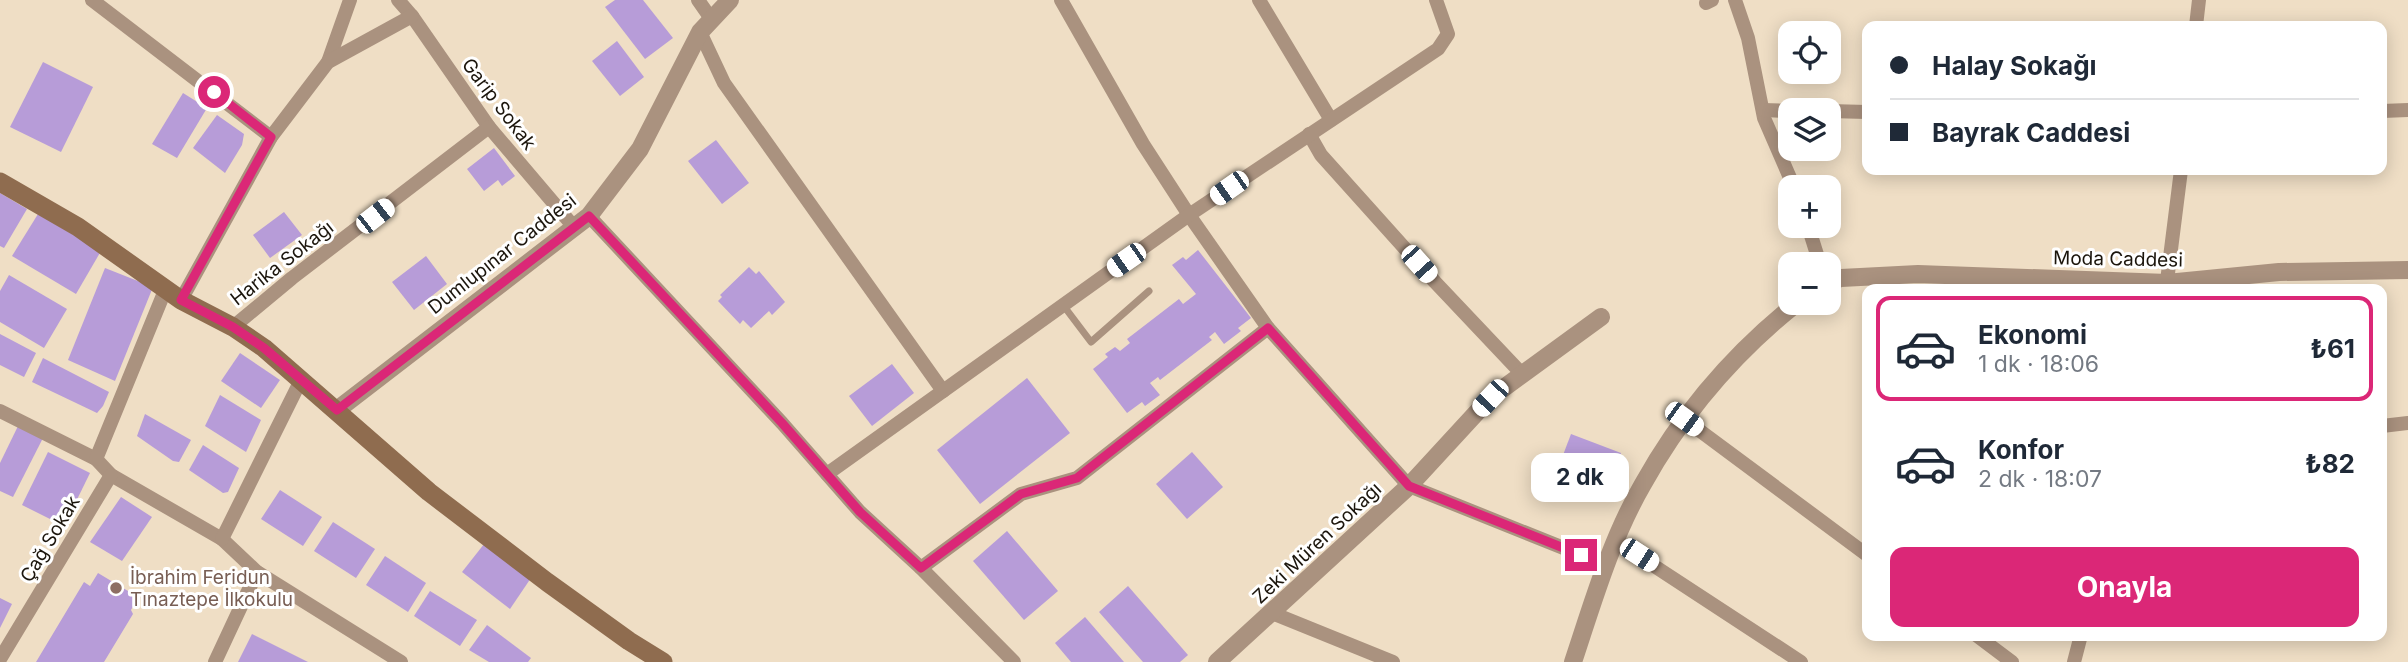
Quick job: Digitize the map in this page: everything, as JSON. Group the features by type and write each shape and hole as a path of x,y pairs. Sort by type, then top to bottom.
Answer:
{"main road":[{"path":"0,182 78,227 174,294 264,348 429,492 547,582 663,662"}],"street":[{"path":"92,0 271,137"},
{"path":"96,458 174,294 271,137 328,62 350,0"},
{"name":"Garip Sokak","path":"398,0 489,127 574,227"},
{"path":"698,0 724,83 943,391"},
{"name":"Dumlupınar Caddesi","path":"337,410 589,216 640,149 706,26 730,0"},
{"path":"1061,0 1137,134 1189,215 1268,328 1409,486 1606,565"},
{"path":"1259,0 1331,120"},
{"path":"827,474 1189,215 1438,49 1448,34 1436,0"},
{"path":"1735,0 1748,38 1765,118 1789,175"},
{"path":"2197,21 2199,0"},
{"path":"328,62 412,16"},
{"path":"1763,110 1778,111"},
{"path":"2387,111 2408,110"},
{"path":"1841,111 1862,112"},
{"name":"Harika Sokağı","path":"233,327 292,278 489,127"},
{"path":"1309,134 1321,155 1521,373"},
{"path":"2166,284 2180,175"},
{"path":"589,216 782,423 860,512 921,568 1014,662"},
{"name":"Moda Caddesi","path":"2182,284 2279,272 2408,270"},
{"name":"Moda Caddesi","path":"1841,278 1918,274 2125,284"},
{"path":"1573,662 1606,565 1642,485 1684,419 1737,356 1783,315"},
{"name":"Zeki Müren Sokağı","path":"1217,662 1409,486 1490,398 1601,317"},
{"path":"921,568 1021,494 1077,478 1268,328"},
{"path":"222,539 301,380"},
{"path":"0,411 96,458 111,475 222,539 257,572 401,662"},
{"path":"1684,419 1862,551"},
{"path":"2387,425 2408,423"},
{"name":"Çağ Sokak","path":"1,655 111,475"},
{"path":"1616,541 1801,662"},
{"path":"215,662 257,572"},
{"path":"1272,613 1391,662"},
{"path":"1984,641 2012,662"},
{"path":"2074,662 2079,641"}],"lane":[{"path":"1063,304 1091,341 1149,290"}],"building":[{"path":"615,0 643,0 673,38 645,59 605,7"},
{"path":"617,41 644,77 620,96 592,61"},
{"path":"43,62 93,87 61,152 10,127"},
{"path":"183,93 207,108 177,158 152,144"},
{"path":"217,115 244,134 242,145 225,173 193,148"},
{"path":"716,140 749,183 722,204 688,161"},
{"path":"494,148 515,176 502,186 498,180 484,191 467,169"},
{"path":"0,193 27,209 4,248 0,246"},
{"path":"284,212 302,235 270,258 253,235"},
{"path":"38,214 101,251 76,294 12,256"},
{"path":"1198,250 1251,318 1238,328 1241,331 1224,344 1215,332 1209,337 1212,340 1160,380 1158,377 1150,383 1160,395 1145,406 1142,402 1127,413 1093,369 1108,357 1105,354 1115,347 1120,351 1130,343 1127,339 1179,299 1183,304 1196,294 1172,265 1183,257 1186,260"},
{"path":"426,256 447,284 414,310 392,282"},
{"path":"749,267 756,274 759,271 785,302 772,315 769,311 751,328 743,320 740,324 718,301 722,297 720,295"},
{"path":"105,268 153,287 115,381 68,360"},
{"path":"9,275 67,309 44,348 0,322 0,291"},
{"path":"0,334 36,353 24,377 0,365"},
{"path":"240,353 280,380 261,408 221,381"},
{"path":"43,358 109,392 97,413 32,382"},
{"path":"892,364 914,393 872,426 849,396"},
{"path":"1027,378 1070,433 980,504 937,450"},
{"path":"220,395 261,420 246,452 205,426"},
{"path":"145,414 191,440 179,462 173,461 137,436"},
{"path":"19,424 44,436 13,497 0,491 0,463"},
{"path":"1571,434 1621,453 1610,482 1560,463"},
{"path":"203,445 239,468 228,492 223,493 189,470"},
{"path":"48,452 90,473 64,526 22,505"},
{"path":"1192,452 1223,487 1187,519 1156,484"},
{"path":"280,490 322,517 303,546 261,519"},
{"path":"121,497 152,517 122,561 90,542"},
{"path":"333,522 375,549 356,578 314,551"},
{"path":"1007,531 1058,591 1024,620 973,561"},
{"path":"488,539 533,575 510,609 462,572"},
{"path":"385,556 426,583 408,612 366,585"},
{"path":"98,573 138,597 131,610 133,614 104,662 36,662 84,582 90,586"},
{"path":"1128,586 1188,655 1180,662 1143,662 1099,612"},
{"path":"430,591 477,620 460,646 414,616"},
{"path":"0,598 12,604 0,628"},
{"path":"1085,617 1124,662 1071,662 1055,643"},
{"path":"487,625 531,658 528,662 489,662 469,650"},
{"path":"252,634 308,662 238,662"}],"place":[{"name":"İbrahim Feridun Tınaztepe İlkokulu","path":"116,588"}],"route":[{"path":"214,92 271,137 181,300 233,327 264,348 337,410 589,216 782,423 860,512 921,568 1021,494 1077,478 1268,328 1409,486 1581,555"}]}
